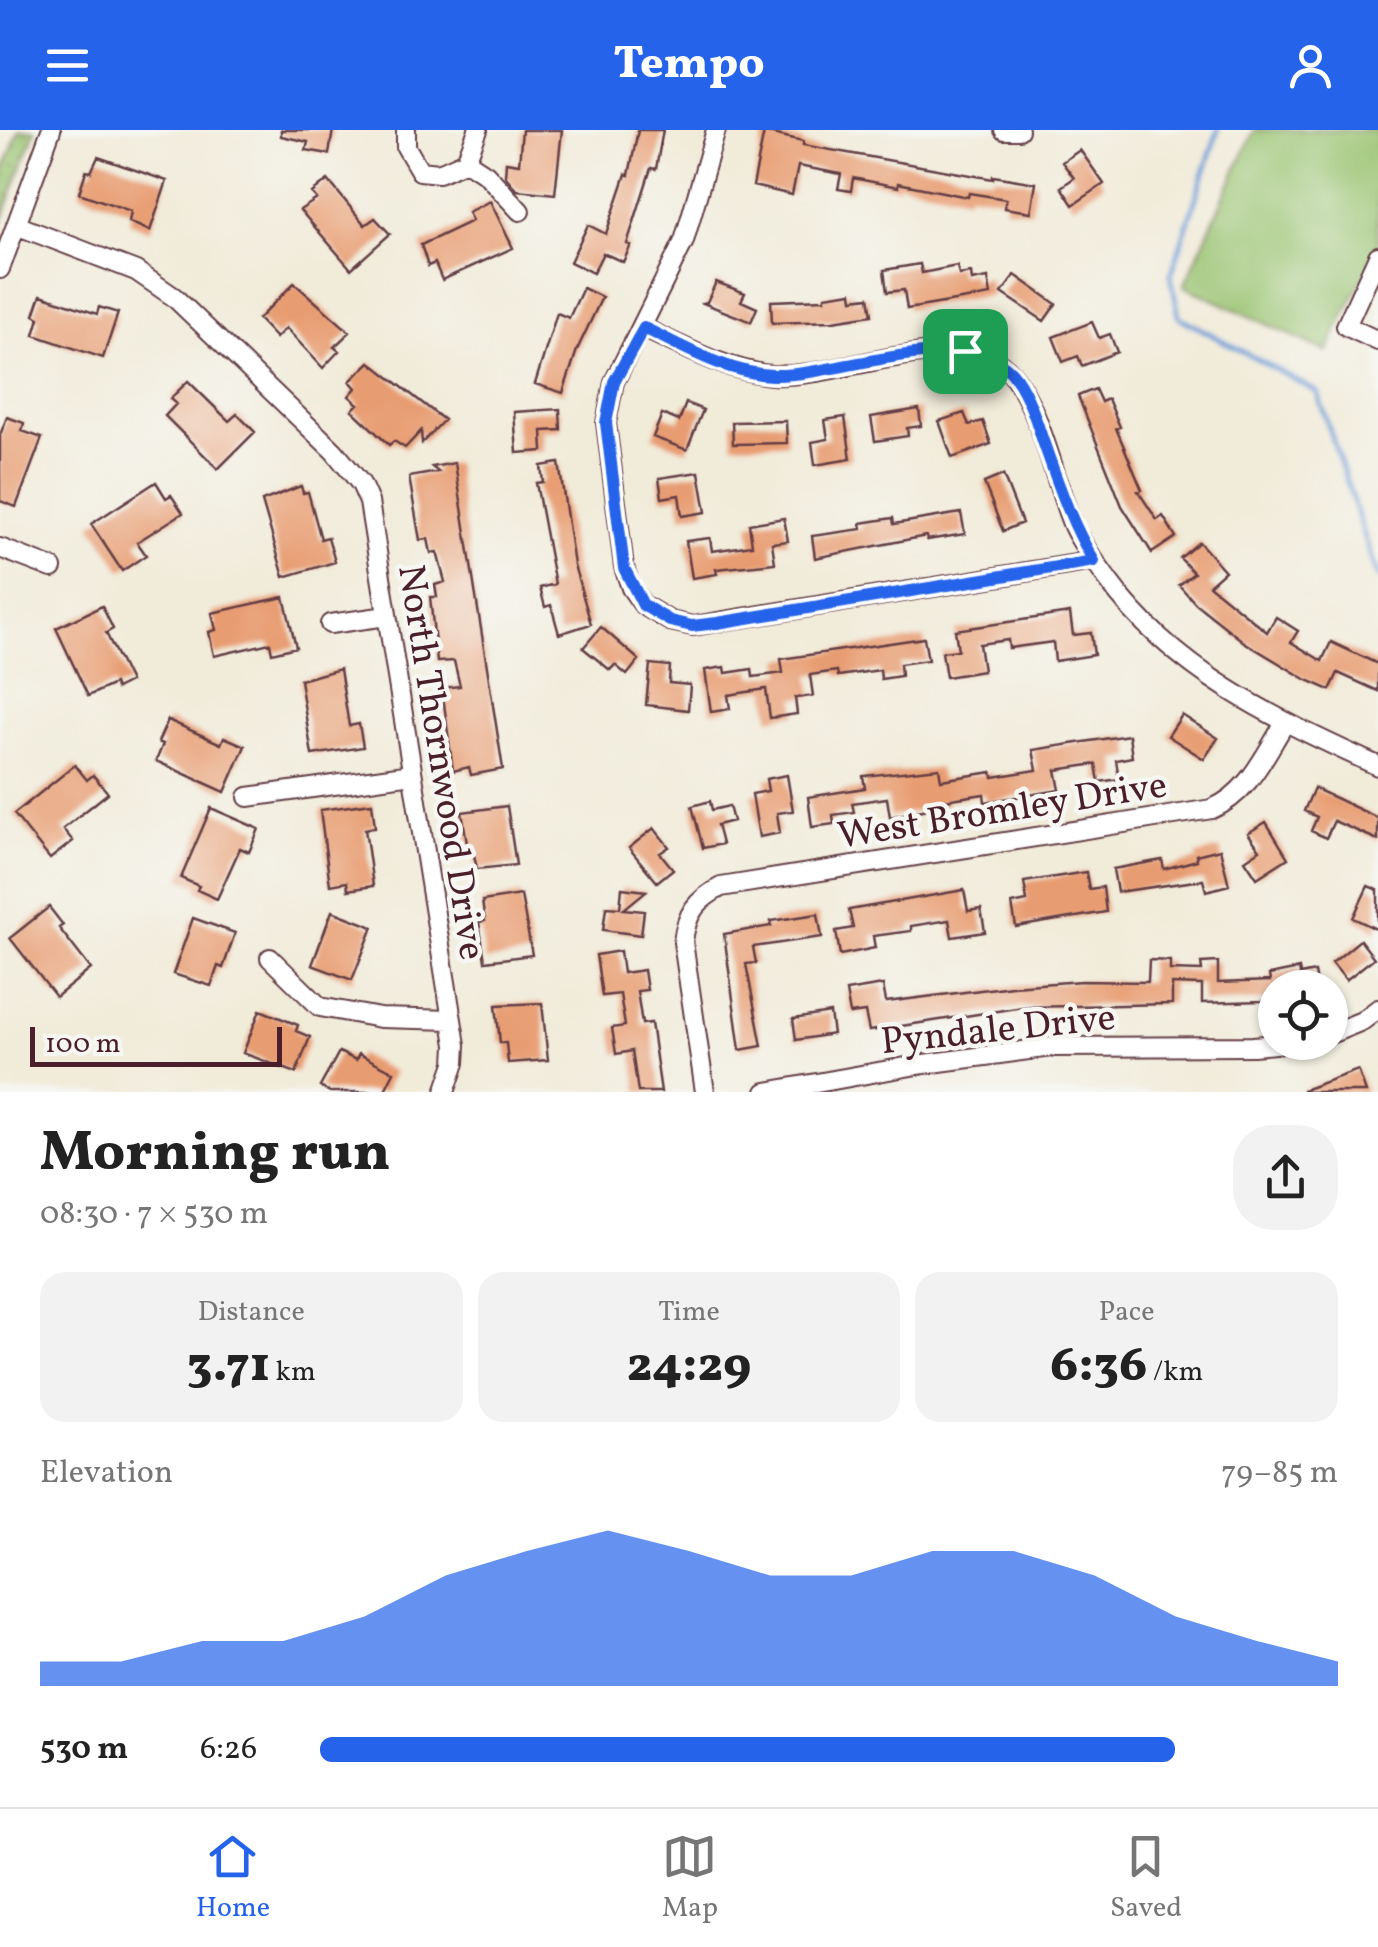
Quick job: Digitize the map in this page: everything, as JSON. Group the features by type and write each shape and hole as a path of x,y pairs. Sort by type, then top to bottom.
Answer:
{"street":[{"path":"0,268 51,130"},
{"path":"406,130 406,147 420,171 439,173 466,161 478,130"},
{"path":"716,130 684,241 614,382 606,423 624,568 643,605 670,621 692,626 1094,561"},
{"path":"1004,130 1019,130"},
{"path":"466,161 486,174 520,211"},
{"name":"North Thornwood Drive","path":"16,224 136,270 174,298 334,450 361,484 369,502 452,1020 455,1063 445,1092"},
{"path":"1378,256 1346,326 1378,340"},
{"path":"644,328 723,365 773,375 944,352 986,355 1015,376 1032,410 1075,530 1121,598 1186,662 1242,701 1378,766"},
{"path":"0,548 52,568"},
{"path":"330,624 387,616"},
{"name":"West Bromley Drive","path":"705,1092 682,942 685,922 694,906 721,887 1212,809 1232,800 1245,787 1285,723"},
{"path":"248,797 412,774"},
{"path":"270,958 320,1007 380,1018 452,1020"},
{"path":"1348,1027 1378,1009"},
{"name":"Pyndale Drive","path":"766,1092 918,1065 1052,1047 1258,1046"}],"green space":[{"path":"19,130 35,130 0,225 0,180"},
{"path":"1254,130 1378,130 1378,245 1327,352 1184,286"}],"building":[{"path":"281,130 333,130 329,154 306,150 308,142 281,136"},
{"path":"522,130 562,130 555,194 517,190 505,176 506,162 519,164"},
{"path":"638,130 663,130 656,169 651,168 623,262 603,253 593,273 570,262 588,225 606,234 626,174 629,175"},
{"path":"764,132 803,141 803,145 1036,183 1031,212 1004,208 1006,199 969,193 968,197 898,183 898,187 853,178 851,191 838,189 841,174 798,166 792,195 753,186"},
{"path":"1080,150 1104,184 1073,205 1061,187 1074,178 1062,162"},
{"path":"98,157 167,181 150,231 129,222 131,211 79,193 86,171 91,172"},
{"path":"328,180 365,225 375,218 390,234 351,269 300,210 317,199 312,193"},
{"path":"490,201 513,248 442,280 435,263 428,266 421,245 472,221 468,212"},
{"path":"920,264 922,273 957,266 959,275 971,273 972,281 988,278 991,295 907,309 904,290 887,292 884,270"},
{"path":"1015,275 1056,304 1044,321 1002,293"},
{"path":"716,282 745,293 741,301 757,308 751,322 703,303"},
{"path":"294,283 350,332 334,347 339,351 323,368 286,328 276,338 258,319"},
{"path":"583,288 602,297 577,350 563,393 535,384 557,313 569,318"},
{"path":"852,292 853,299 869,297 872,315 772,323 771,301 825,299"},
{"path":"41,295 97,314 99,307 118,313 103,358 34,335 39,318 34,315"},
{"path":"1092,322 1099,338 1110,334 1117,352 1082,366 1078,356 1063,362 1053,337"},
{"path":"370,362 444,420 422,443 421,431 405,448 394,441 389,445 352,410 358,404 349,396 356,388 350,381"},
{"path":"188,381 229,421 237,414 255,432 218,469 165,416 176,404 170,399"},
{"path":"1095,389 1101,402 1108,399 1120,427 1116,428 1142,490 1138,491 1157,520 1163,516 1176,537 1152,553 1122,506 1078,396"},
{"path":"686,403 703,410 687,450 653,437 662,414 679,421"},
{"path":"560,409 561,430 542,431 543,451 517,453 514,412"},
{"path":"919,409 921,426 907,428 908,436 875,441 871,417"},
{"path":"964,413 969,425 983,421 991,444 952,458 939,421"},
{"path":"7,417 24,423 22,431 42,438 16,507 0,501 0,435"},
{"path":"845,417 851,459 815,465 812,442 828,439 825,420"},
{"path":"786,421 787,443 733,444 732,422"},
{"path":"455,463 503,769 471,775 469,767 453,771 442,688 460,686 454,661 437,662 430,597 437,597 435,585 445,582 437,552 431,553 428,539 420,540 409,477 438,472 432,467"},
{"path":"559,463 574,565 591,624 559,634 551,605 545,607 540,588 555,584 536,483 543,482 541,466"},
{"path":"699,472 706,512 682,516 679,495 662,498 659,478"},
{"path":"1003,475 1022,523 1003,531 984,483"},
{"path":"156,482 183,513 137,542 146,555 122,571 91,524"},
{"path":"301,486 303,493 308,492 321,539 328,537 335,562 284,577 262,501"},
{"path":"961,513 965,534 927,540 926,536 815,558 812,536 862,529 861,523 893,518 894,524"},
{"path":"784,518 788,541 772,543 775,563 716,569 717,574 692,578 686,541 710,538 712,551 752,545 749,524"},
{"path":"1199,542 1225,571 1209,585 1267,632 1276,617 1298,631 1291,642 1322,661 1331,642 1378,664 1378,691 1338,673 1330,690 1307,680 1244,642 1196,604 1179,585 1194,573 1180,558"},
{"path":"284,597 296,647 272,653 270,643 214,656 209,632 216,630 212,613"},
{"path":"102,606 113,629 106,633 130,682 116,689 114,684 88,696 56,628"},
{"path":"1070,613 1073,635 1091,633 1094,655 1055,661 1053,642 1009,648 1008,640 979,644 983,671 946,677 942,652 958,650 955,630"},
{"path":"601,627 639,660 627,675 615,665 610,670 583,648"},
{"path":"924,638 928,660 900,664 901,676 881,679 880,670 810,675 813,696 795,698 797,714 770,718 766,689 728,695 730,709 711,712 705,670 725,667 726,673 752,669 753,677 783,673 781,659"},
{"path":"650,664 670,666 669,683 690,685 688,710 646,705"},
{"path":"340,669 349,726 359,724 363,747 312,755 300,680"},
{"path":"1182,715 1218,738 1204,759 1168,736"},
{"path":"168,720 221,744 224,737 245,746 225,792 156,761 163,744 158,742"},
{"path":"1129,735 1132,757 1116,760 1119,779 1099,782 1096,764 1056,770 1060,790 985,802 984,794 945,800 946,805 890,817 887,798 852,803 854,812 833,815 834,824 812,827 808,797 865,788 863,776 939,768 941,780 992,772 993,777 1037,770 1033,750"},
{"path":"75,765 87,780 93,775 108,793 63,829 73,841 50,859 14,814"},
{"path":"787,775 793,811 777,813 780,833 759,837 752,794 768,791 766,779"},
{"path":"1314,788 1378,818 1378,840 1334,821 1326,838 1311,831 1317,817 1304,811"},
{"path":"710,801 712,810 729,806 733,821 717,825 722,844 703,848 692,806"},
{"path":"372,803 375,827 365,829 373,886 348,890 347,882 330,885 320,810"},
{"path":"507,806 516,865 477,869 473,850 468,850 462,812"},
{"path":"211,808 259,829 249,852 240,848 217,899 181,878"},
{"path":"1266,822 1288,858 1257,878 1245,860 1260,850 1248,833"},
{"path":"654,828 669,847 660,853 673,869 657,882 629,848"},
{"path":"1220,849 1229,885 1206,891 1203,880 1117,892 1113,869 1162,860 1164,869"},
{"path":"1086,872 1089,889 1103,887 1106,912 1016,927 1012,904 1027,901 1024,882"},
{"path":"1368,886 1378,890 1378,930 1353,918"},
{"path":"622,888 646,891 624,909 644,911 641,935 603,930 606,907 620,908"},
{"path":"964,890 968,911 981,909 985,932 952,937 949,920 911,926 911,931 873,936 875,948 840,955 836,931 853,928 849,910"},
{"path":"521,895 532,955 485,961 479,922 485,921 482,901"},
{"path":"49,907 63,925 59,928 91,969 56,997 10,938"},
{"path":"332,911 373,927 352,980 312,965"},
{"path":"818,914 822,937 753,947 756,963 746,964 762,1046 740,1050 724,934"},
{"path":"193,918 235,933 223,968 218,966 211,986 173,974"},
{"path":"1360,940 1374,958 1348,978 1348,970 1338,970 1332,963"},
{"path":"620,951 623,973 644,970 647,990 637,991 642,1024 651,1023 661,1092 638,1092 632,1051 616,1054 612,1028 625,1026 620,994 602,996 596,955"},
{"path":"1149,960 1170,961 1170,970 1202,971 1201,963 1218,962 1218,983 1258,981 1258,1001 1202,1003 1202,985 1172,984 1172,1004 1023,1007 869,1031 865,1012 850,1014 846,991 883,985 886,1002 1012,986 1148,982"},
{"path":"542,1003 548,1060 508,1063 506,1043 500,1043 496,1005"},
{"path":"260,1010 298,1025 296,1031 310,1037 296,1073 243,1053"},
{"path":"830,1013 833,1034 796,1040 793,1019"},
{"path":"339,1052 356,1060 359,1054 394,1072 384,1092 330,1092 320,1087"},
{"path":"1358,1070 1366,1092 1303,1092 1303,1090"}],"waterway":[{"path":"1218,130 1171,275 1179,317 1317,392 1378,577"}],"route":[{"path":"644,328 723,365 773,375 965,351 986,355 1015,376 1032,410 1075,530 1094,561 692,626 670,621 643,605 624,568 606,423 614,382 644,328"}]}
